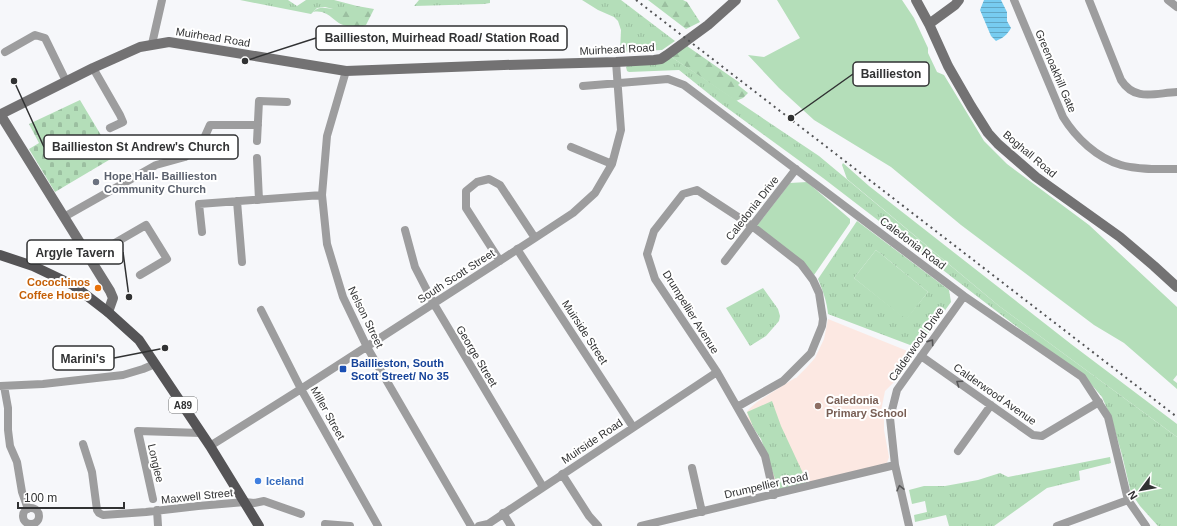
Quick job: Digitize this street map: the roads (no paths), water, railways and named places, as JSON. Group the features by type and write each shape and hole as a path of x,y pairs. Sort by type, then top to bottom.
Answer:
{"main road":[{"name":"A89","path":"0,255 33,266 73,285 108,312 139,340 210,446 259,526"}],"street":[{"path":"152,44 162,0"},
{"name":"Muirhead Road","path":"0,114 93,68 140,47 169,42 346,71 616,62 661,59 708,25 736,0"},
{"name":"Boghall Road","path":"916,0 929,24 948,66 988,133 998,144 1036,177 1120,237 1176,283"},
{"path":"929,24 955,5 959,0"},
{"name":"Greenoakhill Gate","path":"1014,0 1063,116 1069,127 1087,146 1104,157 1121,165 1158,170 1177,169"},
{"path":"1089,0 1121,80 1126,87 1141,95 1177,92"},
{"path":"1168,0 1177,7"},
{"path":"5,52 35,36 45,38 66,82"},
{"name":"South Scott Street","path":"210,446 302,389 535,238 573,213 595,193 612,164 621,130 616,62"},
{"path":"93,68 123,122 110,128"},
{"name":"Nelson Street","path":"346,71 327,136 322,195 328,244 343,297 367,347 471,526"},
{"name":"Caledonia Road","path":"583,86 668,79 684,84 964,296 1082,377 1108,416 1128,500 1146,526"},
{"path":"257,141 259,101 287,102"},
{"path":"0,114 110,291 113,298 108,312"},
{"path":"64,217 156,165 185,157 201,145 210,125 258,125"},
{"path":"571,147 612,164"},
{"path":"258,158 260,200"},
{"name":"Caledonia Drive","path":"725,261 796,169"},
{"path":"500,261 466,208 466,191 477,182 488,179 500,185 535,238"},
{"name":"Drumpellier Avenue","path":"738,407 783,381 811,353 822,326 823,319 819,293 813,280 800,264 752,226 698,190 683,194 678,200 654,231 647,254 655,279 738,407 765,456 774,495"},
{"path":"202,232 199,204 322,195"},
{"path":"237,201 242,262"},
{"path":"89,258 146,225 167,259 140,275"},
{"name":"George Street","path":"405,230 415,267 434,304 543,487"},
{"name":"Muirside Street","path":"518,249 633,427"},
{"name":"Calderwood Drive","path":"909,526 895,465 890,418 897,390 964,296"},
{"name":"Miller Street","path":"261,310 302,389 378,526"},
{"name":"Calderwood Avenue","path":"921,356 1033,435 1042,436 1099,402"},
{"path":"28,509 22,492 17,462 10,446 8,408 2,386 43,384 123,375 155,364"},
{"name":"Muirside Road","path":"479,526 488,524 716,372"},
{"path":"958,451 991,405"},
{"name":"Longlee","path":"153,499 138,431 201,433"},
{"name":"Maxwell Street","path":"83,444 92,472 97,510 99,514 103,516 264,501 301,514"},
{"name":"Drumpellier Road","path":"641,526 895,465"},
{"path":"692,468 702,512"},
{"path":"562,474 589,516 598,526"},
{"path":"1057,526 1071,524 1128,500"},
{"path":"157,510 158,526"},
{"path":"503,513 511,526"},
{"path":"325,524 350,526"}],"water":[{"path":"984,0 1001,0 1007,12 1007,21 1011,28 1005,36 996,41 991,36 980,10"}],"railway":[{"path":"636,0 1177,417"}],"place":[{"name":"Baillieston, Muirhead Road/ Station Road","path":"245,61"},
{"name":"Baillieston St Andrew's Church","path":"14,81"},
{"name":"Baillieston","path":"791,118"},
{"name":"Hope Hall- Baillieston Community Church","path":"96,182"},
{"name":"Cocochinos Coffee House","path":"98,288"},
{"name":"Argyle Tavern","path":"129,297"},
{"name":"Marini's","path":"165,348"},
{"name":"Baillieston, South Scott Street/ No 35","path":"343,369"},
{"name":"Caledonia Primary School","path":"818,406"},
{"name":"Iceland","path":"258,481"}]}
